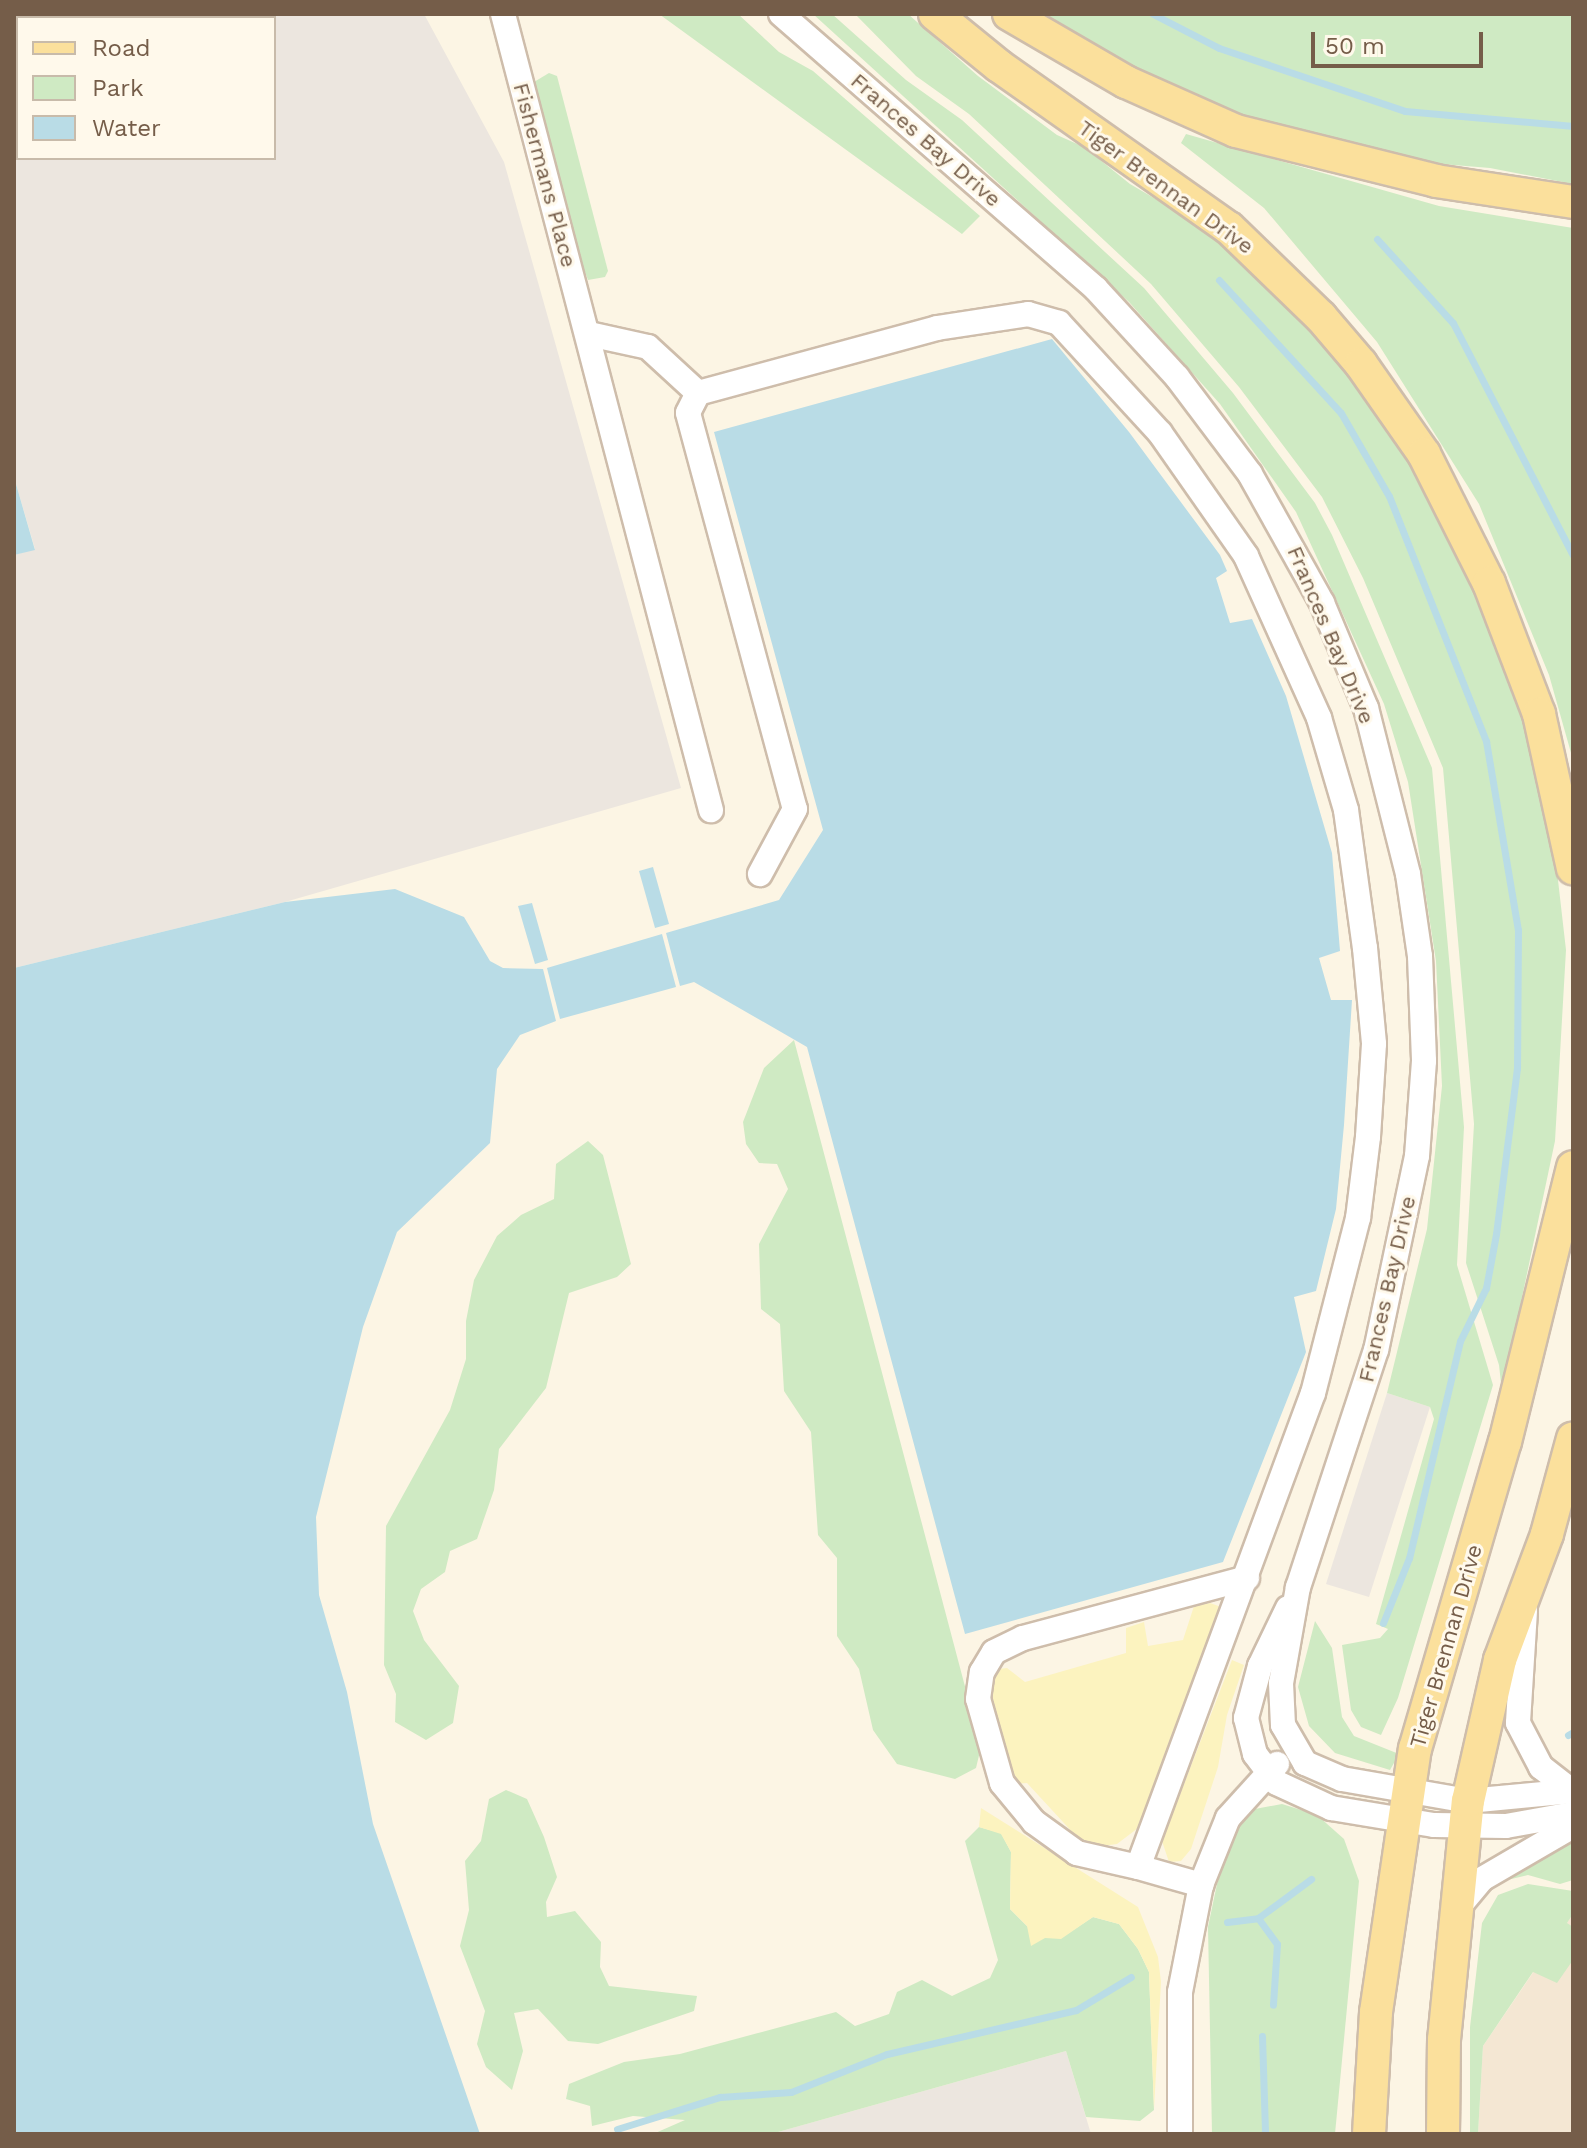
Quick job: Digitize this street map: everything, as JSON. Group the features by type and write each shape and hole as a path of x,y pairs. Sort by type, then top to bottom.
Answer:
{"main road":[{"name":"Tiger Brennan Drive","path":"935,14 999,66 1229,228 1321,317 1361,364 1450,501 1499,607 1539,714 1573,868"},
{"path":"1009,14 1126,82 1236,131 1436,181 1573,202"},
{"name":"Tiger Brennan Drive","path":"1369,2134 1376,2012 1415,1749 1546,1293 1573,1167"},
{"path":"1443,2134 1444,2040 1466,1815 1500,1660 1526,1597 1573,1438"}],"street":[{"name":"Fishermans Place","path":"503,14 711,810"},
{"name":"Frances Bay Drive","path":"781,14 1096,289 1177,377 1250,474 1289,536 1366,708 1408,874 1420,956 1424,1061 1417,1156 1376,1350 1298,1587 1260,1666 1247,1707 1250,1742 1267,1773"},
{"path":"760,874 795,809 688,413 698,393 937,328 1028,314 1059,323 1160,433 1246,556 1271,604 1319,718 1346,810 1374,1044 1358,1218 1313,1393 1138,1867"},
{"path":"589,334 648,347 698,393"},
{"path":"1201,1885 1077,1853 1034,1822 1002,1783 978,1699 982,1672 994,1652 1023,1638 1247,1578"},
{"name":"Frances Bay Drive","path":"1293,1749 1279,1696 1298,1587"},
{"path":"1526,1597 1518,1723 1541,1767 1573,1799"},
{"path":"1180,2134 1180,1992 1201,1885 1228,1818 1267,1773 1293,1749 1320,1773 1406,1806"},
{"path":"1267,1773 1314,1804 1406,1806 1466,1815 1573,1799"},
{"path":"1456,1911 1482,1879 1573,1826"}],"shaded area":[{"path":"424,14 504,162 681,788 285,902 14,968 14,555 35,549 14,477 14,48 16,160 276,160 276,16 134,16"},
{"path":"1387,1393 1430,1407 1369,1597 1326,1584"},
{"path":"1573,1914 1573,2134 1478,2134 1483,2046"},
{"path":"1066,2051 1091,2134 771,2134"}],"green space":[{"path":"659,14 738,14 779,52 813,71 980,216 962,234"},
{"path":"813,14 832,14 906,80 962,120 1144,288 1233,393 1315,503 1332,535 1432,768 1464,1127 1457,1265 1493,1385 1398,1698 1381,1735 1361,1727 1351,1710 1342,1645 1380,1638 1388,1629 1376,1624 1434,1419 1430,1407 1387,1393 1427,1229 1442,1086 1436,961 1408,782 1384,704 1296,512 1220,404 1129,302"},
{"path":"855,14 908,14 978,76 1057,135 1084,147 1130,184 1219,236 1350,370 1411,461 1457,545 1507,670 1535,763 1555,854 1566,950 1555,1141 1502,1392 1499,1365 1466,1263 1474,1124 1443,768 1363,578 1322,497 1239,387 1151,284 969,114 916,76"},
{"path":"1035,14 1573,14 1573,184 1490,168 1393,160 1264,125 1188,96"},
{"path":"549,73 557,76 608,271 605,277 588,280 575,245 534,82"},
{"path":"1186,134 1439,206 1573,228 1573,760 1549,675 1479,504 1377,342 1264,208 1181,143"},
{"path":"794,1040 981,1747 976,1768 955,1779 897,1764 873,1730 859,1669 837,1636 837,1558 818,1535 811,1432 784,1391 780,1324 761,1309 759,1244 788,1189 777,1164 759,1163 746,1144 743,1122 764,1068"},
{"path":"588,1141 603,1155 631,1264 617,1277 569,1293 546,1388 499,1449 494,1490 477,1539 450,1551 445,1572 421,1589 413,1611 424,1640 459,1686 453,1723 426,1740 395,1722 396,1694 384,1665 386,1526 450,1410 466,1359 466,1321 474,1280 497,1236 521,1215 554,1199 556,1164"},
{"path":"1315,1621 1332,1648 1342,1717 1354,1736 1399,1754 1390,1770 1335,1753 1309,1726 1298,1687"},
{"path":"506,1790 527,1799 557,1877 546,1902 547,1917 575,1911 601,1942 600,1967 609,1986 697,1996 694,2011 598,2044 568,2041 538,2009 514,2013 523,2051 512,2090 486,2067 477,2044 485,2011 460,1946 469,1910 465,1861 481,1841 489,1799"},
{"path":"1282,1804 1317,1815 1344,1839 1359,1881 1335,2134 1212,2134 1208,1927 1217,1884 1237,1828 1255,1809"},
{"path":"979,1827 1001,1833 1011,1852 1010,1909 1027,1926 1045,1938 1061,1938 1093,1917 1119,1924 1138,1949 1149,1972 1154,2110 1140,2121 1086,2117 1066,2051 771,2134 653,2134 685,2120 633,2116 592,2126 590,2106 566,2099 569,2084 624,2062 680,2054 836,2012 855,2026 889,2014 897,1992 922,1980 952,1996 990,1978 998,1960 965,1841"},
{"path":"1573,1836 1573,1880 1560,1884 1528,1875 1503,1881"},
{"path":"1528,1884 1573,1891 1573,1914 1567,1923 1573,1927 1573,1960 1557,1983 1533,1972 1483,2046 1478,2134 1470,2134 1470,2027 1482,1923 1498,1895"}],"sand":[{"path":"1210,1603 1224,1608 1142,1825 1117,1844 1087,1848 1027,1783 1014,1784 986,1700 991,1670 1007,1668 1025,1682 1126,1653 1126,1628 1144,1622 1148,1646 1183,1640 1194,1606"},
{"path":"1232,1660 1244,1665 1227,1715 1218,1767 1191,1849 1181,1861 1169,1862 1162,1841"},
{"path":"981,1808 1138,1907 1158,1957 1161,1982 1154,2109 1149,1972 1138,1949 1119,1924 1093,1917 1061,1939 1045,1938 1031,1946 1027,1926 1010,1909 1011,1852 1001,1834 979,1827"}],"water":[{"path":"1052,339 1129,432 1220,555 1227,571 1216,578 1230,623 1252,619 1286,696 1332,853 1340,951 1319,958 1331,1000 1352,1000 1344,1125 1336,1209 1316,1291 1294,1297 1306,1352 1223,1562 965,1634 807,1047 694,982 680,986 666,933 779,900 823,830 714,432"},
{"path":"14,477 35,550 14,555"},
{"path":"653,867 669,924 655,928 639,871"},
{"path":"395,889 464,917 490,961 503,968 543,969 556,1021 520,1035 497,1069 490,1143 397,1232 363,1327 316,1517 319,1595 347,1692 373,1824 480,2134 14,2134 14,968 285,902"},
{"path":"532,903 548,960 535,964 518,906"},
{"path":"662,934 676,987 560,1019 547,968"}],"waterway":[{"path":"1153,14 1219,48 1405,111 1573,126"},
{"path":"1377,239 1453,323 1573,555"},
{"path":"1219,280 1341,413 1389,496 1486,741 1518,930 1517,1068 1486,1288 1460,1341 1409,1558 1383,1623"},
{"path":"1568,1735 1573,1732"},
{"path":"1227,1922 1258,1918 1311,1879"},
{"path":"1258,1918 1277,1944 1273,2005"},
{"path":"617,2129 720,2097 791,2092 887,2054 1076,2010 1131,1977"},
{"path":"1262,2036 1265,2134"}]}
